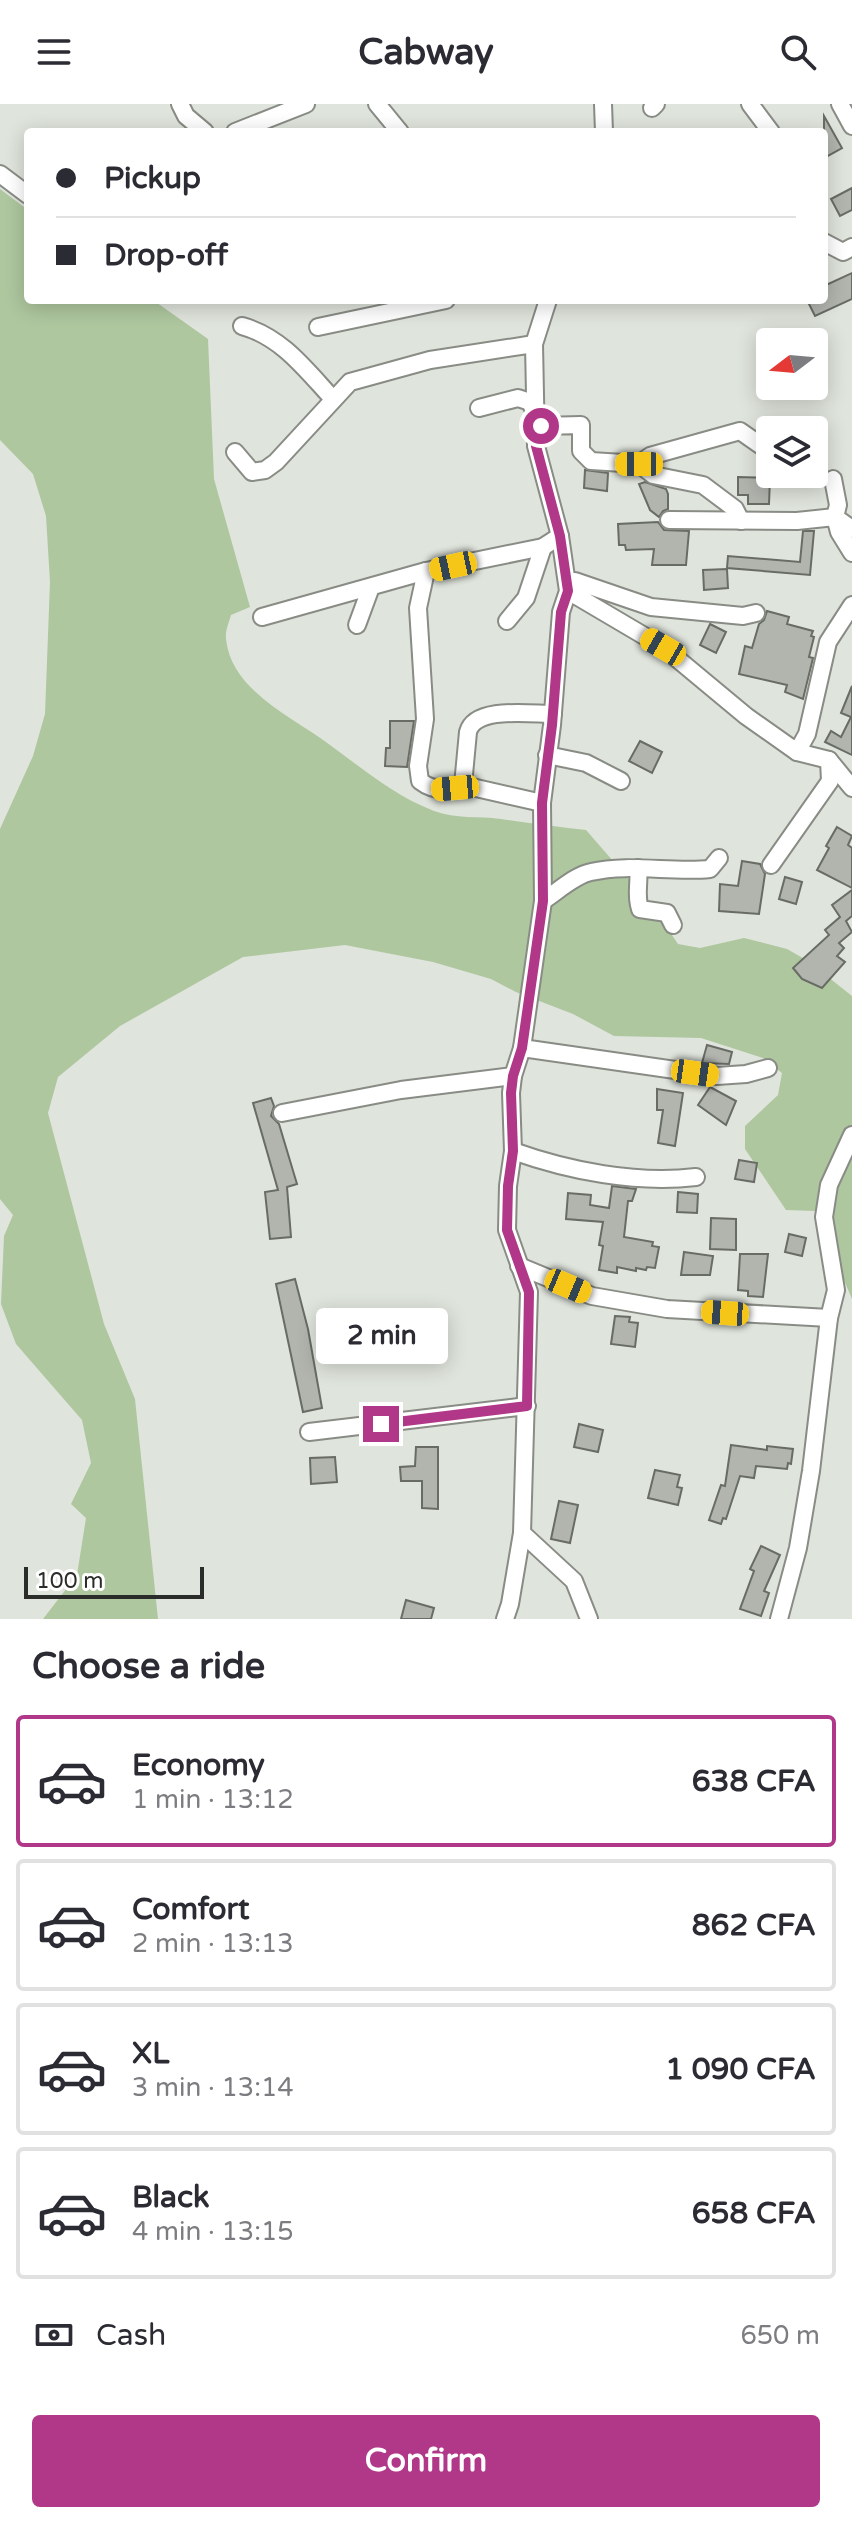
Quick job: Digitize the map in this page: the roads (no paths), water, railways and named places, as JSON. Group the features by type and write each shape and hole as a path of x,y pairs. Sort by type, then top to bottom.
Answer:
{"street":[{"path":"180,104 186,116 200,128"},
{"path":"245,128 306,104"},
{"path":"603,104 604,128"},
{"path":"750,104 768,128"},
{"path":"840,104 852,126"},
{"path":"384,106 398,128"},
{"path":"0,174 24,192"},
{"path":"828,244 843,252 852,247"},
{"path":"318,327 427,304"},
{"path":"547,304 534,344 536,446 560,536 568,591"},
{"path":"242,326 255,330 290,351 333,399"},
{"path":"235,452 252,472 265,470 350,382 430,360 534,344"},
{"path":"479,408 518,398 530,402 541,426 581,425 581,451 591,461 639,464 653,475 703,485 735,509 741,521"},
{"path":"639,464 650,456 740,431 756,442"},
{"path":"833,479 838,505 835,517 839,532 852,553"},
{"path":"669,520 797,521 835,517 852,529"},
{"path":"262,617 426,571 543,547 560,536"},
{"path":"507,621 526,598 543,547"},
{"path":"426,571 418,608 425,697 418,766 420,781 427,787 438,789 463,785 542,803"},
{"path":"505,1619 522,1533 529,1292 507,1230 513,1151 513,1076 522,1048 543,901 542,803 561,612 575,581 651,607 743,616 756,613"},
{"path":"357,625 371,587"},
{"path":"568,591 663,647 746,716 797,752 829,760 852,788"},
{"path":"797,752 807,734 828,642 852,605"},
{"path":"463,785 468,732 475,719 491,715 553,714"},
{"path":"547,755 586,763 621,781"},
{"path":"771,865 830,781 829,760"},
{"path":"543,901 588,872 638,868 710,869 719,858"},
{"path":"638,868 640,882 636,896 640,909 667,913 673,925"},
{"path":"522,1048 717,1076 746,1074 768,1068"},
{"path":"282,1113 401,1090 513,1076"},
{"path":"779,1619 798,1548 811,1471 829,1318 836,1290 824,1217 829,1185 852,1135"},
{"path":"513,1151 542,1161 647,1178 696,1177"},
{"path":"519,1266 592,1296 667,1309 829,1318"},
{"path":"309,1432 527,1406"},
{"path":"522,1533 574,1581 589,1619"}]}
